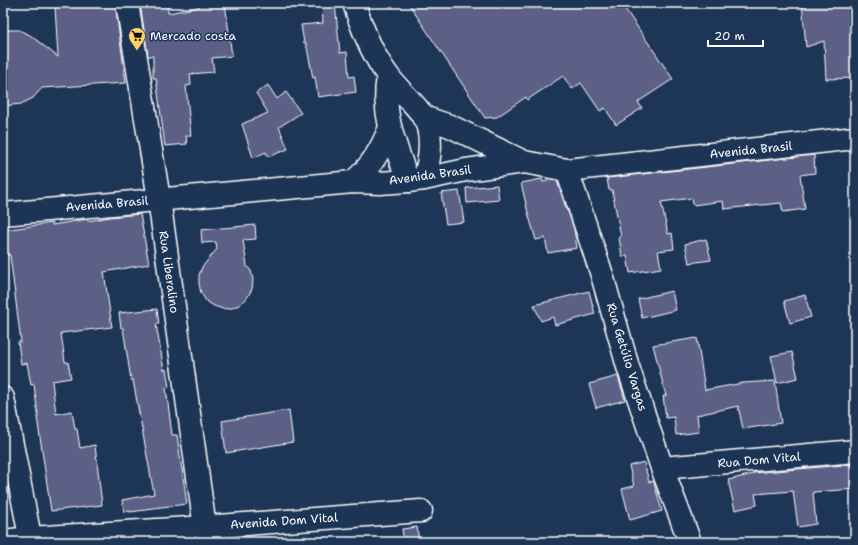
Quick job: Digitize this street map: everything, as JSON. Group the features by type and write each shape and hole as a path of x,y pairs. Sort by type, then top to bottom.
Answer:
{"street":[{"name":"Rua Liberalino","path":"126,3 159,199 206,535"},
{"path":"354,3 366,36 388,76 424,117 430,137 429,161 416,180 394,142 390,128 386,111 388,76"},
{"path":"424,117 450,126 524,162"},
{"path":"353,182 374,161 390,128"},
{"name":"Avenida Brasil","path":"3,214 353,182 380,183 416,180 466,170 524,162 567,170 855,138"},
{"name":"Rua Getúlio Vargas","path":"567,170 602,275 628,367 662,468 690,542"},
{"path":"3,398 30,540"},
{"name":"Rua Dom Vital","path":"662,468 855,451"},
{"name":"Avenida Dom Vital","path":"3,541 206,535 421,511"}],"building":[{"path":"75,3 115,3 126,83 42,88 33,98 21,104 3,106 3,30 19,30 30,35 58,57 55,6"},
{"path":"140,3 167,3 168,13 199,7 198,3 225,3 232,56 212,58 214,72 190,74 191,85 186,86 191,136 186,136 187,144 165,146 156,78 153,78 153,56 148,56"},
{"path":"322,3 335,3 340,53 347,52 349,77 354,76 356,92 318,97 315,77 313,78 301,25 323,23"},
{"path":"408,3 621,3 673,79 638,102 642,108 616,125 605,108 600,111 581,83 572,89 563,76 527,100 526,97 497,117 485,118"},
{"path":"802,3 855,3 855,78 826,79 824,41 806,47"},
{"path":"268,85 277,99 286,92 301,113 279,127 288,149 268,157 266,152 253,158 242,124 268,113 256,93"},
{"path":"814,155 815,173 800,175 805,209 783,212 781,203 724,209 723,201 693,205 692,198 661,202 668,234 672,233 674,249 658,251 661,268 630,273 627,256 622,257 619,237 621,237 612,190 609,190 607,178"},
{"path":"542,179 543,182 552,180 557,181 574,229 577,248 548,253 545,238 536,240 521,183"},
{"path":"497,185 499,200 467,203 466,188"},
{"path":"459,191 464,222 446,224 441,193"},
{"path":"140,214 149,264 104,272 112,327 61,333 65,362 68,362 71,378 52,381 56,414 72,411 80,448 95,445 102,505 51,511 37,417 34,384 31,385 27,363 21,364 18,342 21,342 10,255 7,255 4,230 52,223 52,225 88,219 88,221"},
{"path":"255,225 256,239 243,240 247,266 251,271 253,280 252,289 247,298 241,304 232,308 223,309 214,306 206,301 201,293 199,275 202,267 217,249 216,242 202,243 201,230"},
{"path":"706,239 711,260 689,263 685,244"},
{"path":"589,291 595,314 555,325 553,317 541,321 534,305"},
{"path":"672,291 676,310 642,318 638,299"},
{"path":"805,295 811,317 790,323 784,301"},
{"path":"157,309 159,324 156,324 164,370 166,369 169,387 166,388 172,435 177,435 187,504 124,512 122,500 154,494 119,313"},
{"path":"697,338 705,390 743,383 775,381 781,423 743,429 738,406 697,415 699,432 676,435 674,417 666,418 663,396 666,396 653,345"},
{"path":"792,352 798,378 777,383 771,356"},
{"path":"618,376 625,400 596,408 589,384"},
{"path":"289,410 293,442 226,453 222,421"},
{"path":"644,462 649,482 653,481 654,483 662,511 630,520 622,489 634,486 629,466"},
{"path":"855,464 855,489 813,492 816,524 798,527 793,491 755,494 757,505 735,510 728,480 753,473"},
{"path":"417,527 419,542 404,542 402,529"}],"place":[{"name":"Mercado costa","path":"137,51"}]}
